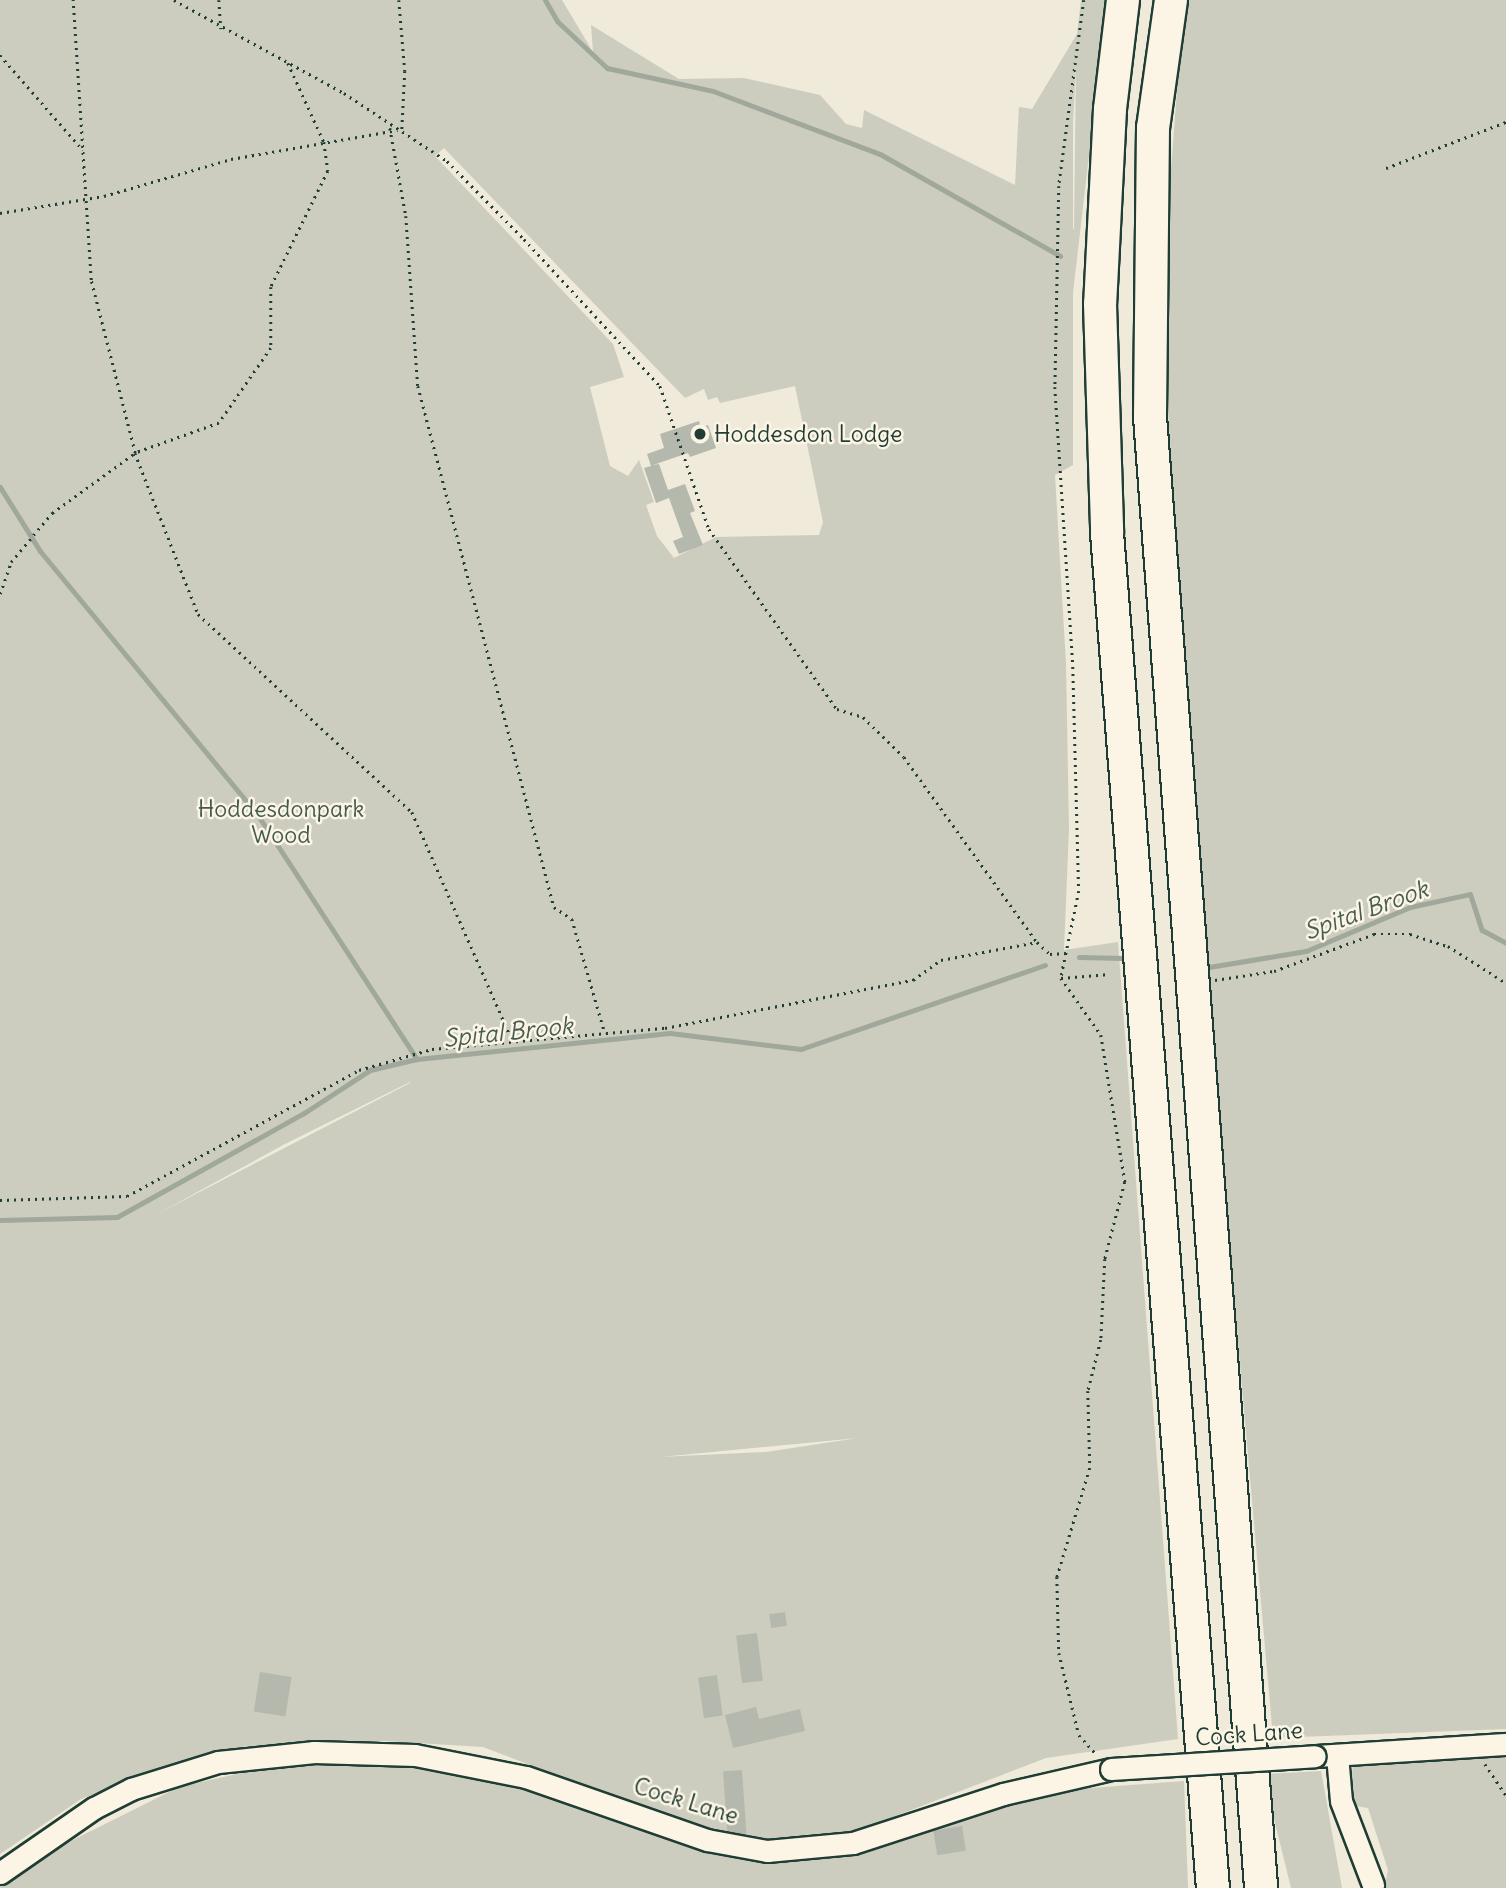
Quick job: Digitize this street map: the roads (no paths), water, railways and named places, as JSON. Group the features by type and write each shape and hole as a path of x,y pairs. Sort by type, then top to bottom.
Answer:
{"highway":[{"path":"1123,0 1110,109 1100,304 1104,469 1213,1888"},
{"path":"1171,0 1153,128 1150,193 1151,445 1261,1888"}],"street":[{"name":"Cock Lane","path":"0,1873 94,1808 131,1789 218,1762 313,1752 415,1755 526,1777 707,1840 767,1851 853,1843 1003,1794 1111,1769 1471,1744 1506,1744"},
{"path":"1326,1755 1373,1885"}],"waterway":[{"path":"545,0 557,21 607,68 713,91 880,154 1060,256"},
{"path":"0,487 40,551 259,817 417,1059"},
{"name":"Spital Brook","path":"1209,967 1306,951 1410,907 1470,894 1482,930 1506,943"},
{"name":"Spital Brook","path":"1079,957 1123,958"},
{"name":"Spital Brook","path":"0,1220 117,1217 304,1113 370,1070 417,1059 670,1033 801,1049 1045,965"}],"place":[{"name":"Hoddesdon Lodge","path":"700,434"}],"park label":[{"name":"Hoddesdonpark Wood","path":"281,822"}]}
